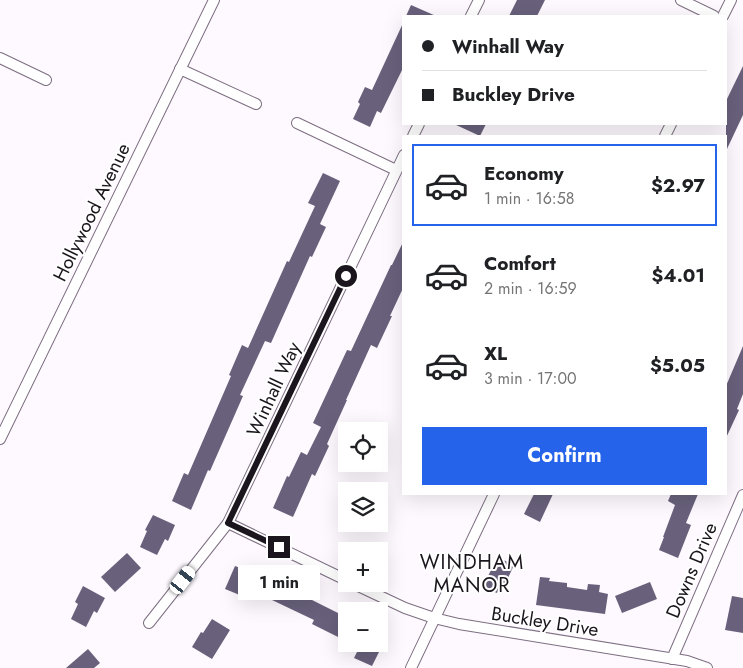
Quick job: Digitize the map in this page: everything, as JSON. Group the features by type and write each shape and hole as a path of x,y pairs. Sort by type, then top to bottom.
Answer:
{"street":[{"name":"Hollywood Avenue","path":"0,439 214,0"},
{"path":"472,15 479,0"},
{"path":"681,0 712,15"},
{"path":"724,15 731,0"},
{"path":"0,58 46,80"},
{"path":"180,69 256,104"},
{"path":"297,123 396,170"},
{"name":"Winhall Way","path":"149,623 228,523 402,159"},
{"path":"411,668 494,495"},
{"name":"Downs Drive","path":"672,659 743,495"},
{"path":"228,523 338,576"},
{"name":"Buckley Drive","path":"371,592 405,608 459,624 687,661 707,668"}],"building":[{"path":"517,0 545,0 538,15 510,15"},
{"path":"411,5 434,15 406,15"},
{"path":"402,25 402,70 381,113 377,111 370,127 353,119 365,87 372,90"},
{"path":"743,66 743,115 727,149 726,125 727,99"},
{"path":"456,125 486,125 480,135"},
{"path":"323,173 340,181 320,224 326,227 312,257 310,256 271,343 265,341 240,395 243,396 191,510 172,501 184,473 188,475 231,376 229,375 242,345 248,348 287,261 289,262 315,206 308,203"},
{"path":"402,244 402,290 390,316 392,316 377,348 371,345 327,444 329,446 315,476 312,474 293,517 273,508 287,476 289,477 301,452 307,455 321,427 313,423 347,350 351,351"},
{"path":"743,346 743,394 737,409 739,410 727,436 727,384"},
{"path":"534,495 553,495 540,522 524,514"},
{"path":"671,495 698,495 686,523 691,525 678,558 659,550 675,505 668,501"},
{"path":"153,515 175,525 168,541 165,539 157,555 140,547 147,531 145,530"},
{"path":"127,553 141,568 115,592 101,577"},
{"path":"497,557 514,565 503,589 499,587 497,593 483,587"},
{"path":"235,566 261,576 252,600 225,589"},
{"path":"540,577 550,578 549,581 567,583 567,587 587,590 588,584 600,585 599,592 608,594 605,614 536,605"},
{"path":"650,582 657,599 622,613 615,596"},
{"path":"280,584 338,613 338,637 312,624 314,620 272,600"},
{"path":"83,586 105,598 97,613 94,611 86,627 71,619 78,604 75,602"},
{"path":"732,596 743,598 743,633 725,630"},
{"path":"212,619 230,630 212,659 192,647"},
{"path":"88,649 100,663 94,668 66,668"},
{"path":"357,652 379,652 372,666 354,658"}],"district":[{"name":"WINDHAM MANOR","path":"472,574"}],"route":[{"path":"279,547 228,523 346,276"}]}
